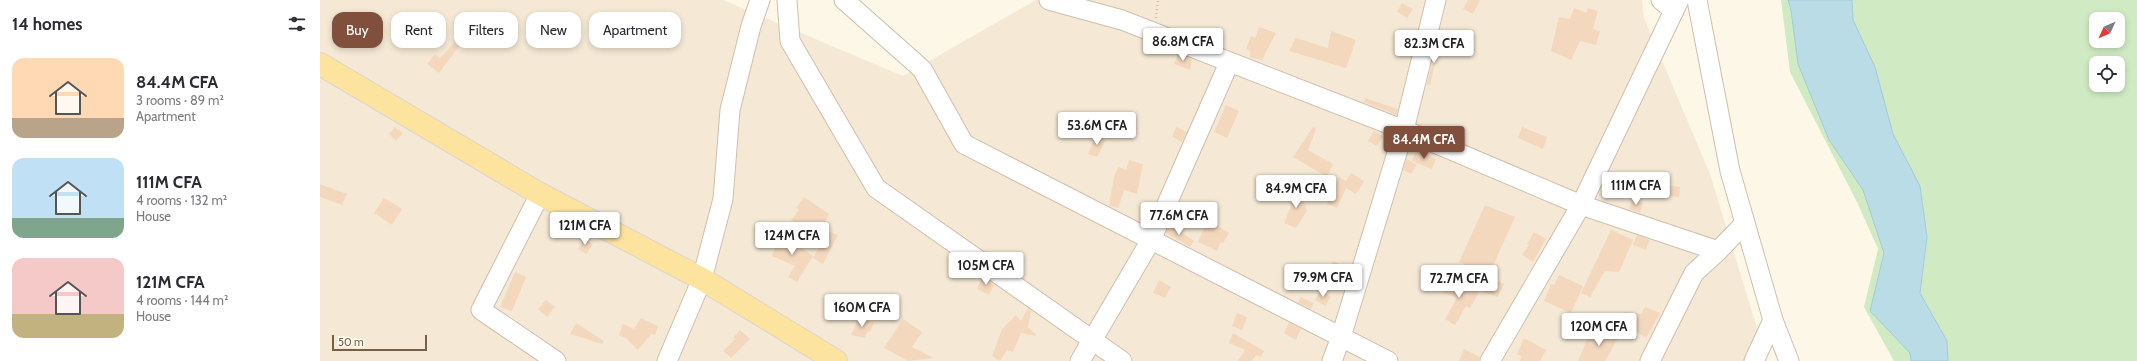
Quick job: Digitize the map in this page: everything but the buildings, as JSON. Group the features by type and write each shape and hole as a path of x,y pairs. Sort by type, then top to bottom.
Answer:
{"main road":[{"path":"320,64 540,194 702,279 836,361"}],"street":[{"path":"667,361 702,279 723,199 730,110 751,26 760,0"},
{"path":"787,0 790,41 876,188 1122,361"},
{"path":"844,0 922,69 964,144 1388,361"},
{"path":"1049,0 1122,20 1404,130 1581,205 1718,251"},
{"path":"1332,361 1341,337 1404,130 1436,0"},
{"path":"1697,0 1730,171 1773,320 1789,361"},
{"path":"1490,361 1581,205 1671,4"},
{"path":"1080,361 1151,240 1229,63"},
{"path":"540,194 481,310 556,361"},
{"path":"1650,361 1694,273 1745,223"},
{"path":"1754,361 1773,320"}],"shaded area":[{"path":"320,0 723,0 903,76 1036,0 1642,0 1644,18 1710,174 1767,361 320,361"}],"green space":[{"path":"1781,0 1788,0 1791,10 1798,64 1829,140 1863,190 1884,253 1870,311 1910,353 1911,361 1894,361 1864,307 1878,249 1857,202 1790,72"},
{"path":"1852,0 2137,0 2137,361 1948,361 1947,341 1920,293 1927,237 1920,186 1893,134 1875,67 1853,20"}],"water":[{"path":"1788,0 1852,0 1853,20 1875,67 1893,134 1920,186 1927,237 1920,293 1947,341 1948,361 1911,361 1910,353 1870,311 1884,253 1863,190 1829,140 1798,64 1791,10"}]}
